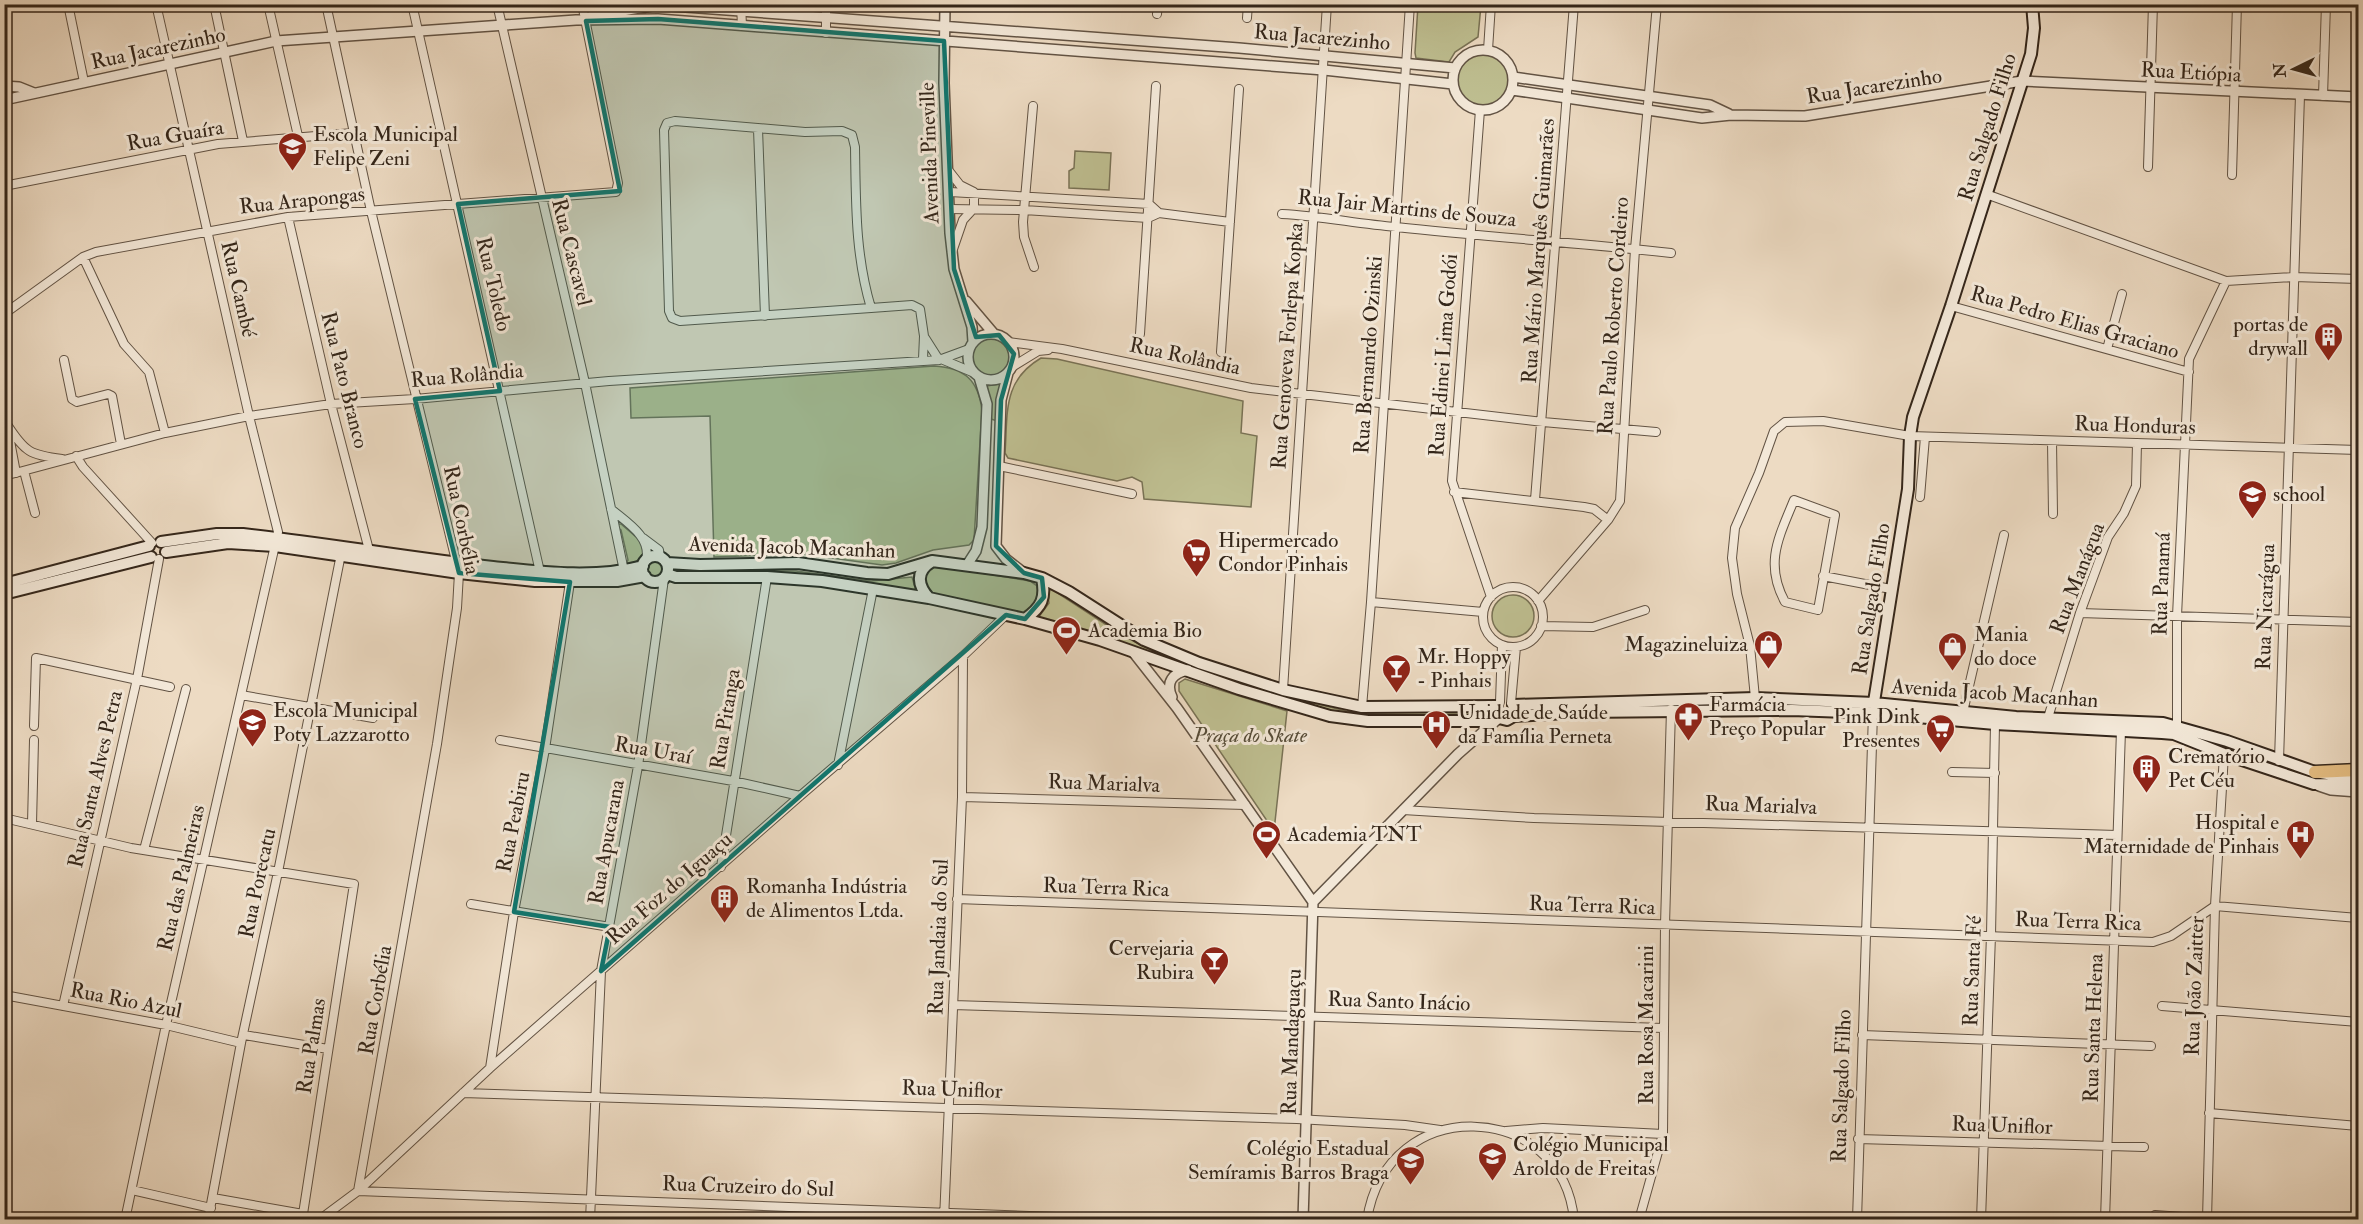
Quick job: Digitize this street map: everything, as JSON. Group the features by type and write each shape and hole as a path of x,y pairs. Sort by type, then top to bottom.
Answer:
{"highway":[{"path":"2314,778 2358,770"}],"main road":[{"name":"Rua Salgado Filho","path":"1874,708 1908,489 1913,417 1952,306 2022,81 2032,45 2034,28 2032,4"},
{"path":"276,542 341,554 570,582 630,580 652,556 664,568 654,582 644,567"},
{"path":"4,584 156,550 228,543 276,542 369,550 457,568 540,572 624,571 644,567"},
{"path":"4,594 156,550"},
{"path":"929,598 919,584 919,577 927,565 934,561"},
{"name":"Avenida Jacob Macanhan","path":"664,568 798,563 888,574 934,561 1024,573 1042,578 1069,592 1129,633 1199,663 1283,690 1362,707 1472,705 1582,712 1874,708 1995,724 2177,725 2279,761 2314,778 2330,776 2358,778"},
{"name":"Avenida Jacob Macanhan","path":"664,568 676,577 767,577 822,581 929,598 1025,619 1188,670 1262,697 1330,716 1368,721 1483,721 1499,718"},
{"path":"1025,619 1036,611 1044,597 1042,578"},
{"name":"Avenida Jacob Macanhan","path":"1507,706 1755,698 1874,708 1963,712 2046,723 2174,734 2224,754 2314,778 2358,785"},
{"path":"1471,720 1472,705"},
{"path":"1499,718 1496,712 1507,706"},
{"path":"2224,754 2227,741"}],"street":[{"path":"68,4 84,82"},
{"name":"Rua Cambé","path":"156,4 187,149 278,532 276,542"},
{"path":"214,4 243,141"},
{"path":"268,4 298,136"},
{"name":"Rua Corbélia","path":"326,4 370,211 457,568 457,608 437,744 358,1191"},
{"name":"Rua Toledo","path":"412,4 540,572"},
{"name":"Rua Cascavel","path":"497,4 540,198 585,382 624,571"},
{"path":"582,4 582,19"},
{"path":"826,4 826,33"},
{"name":"Avenida Pineville","path":"945,4 944,41 952,252 954,269 972,327 971,346"},
{"path":"1157,14 1158,4"},
{"path":"1247,18 1248,4"},
{"name":"Rua Genoveva Forlepa Kopka","path":"1283,690 1327,4"},
{"name":"Rua Bernanrdo Ozinski","path":"1362,707 1371,602 1410,4"},
{"path":"1488,50 1491,4"},
{"name":"Rua Mário Marquês Guimarães","path":"1535,500 1543,422 1574,4"},
{"name":"Rua Paulo Roberto Cordeiro","path":"1538,601 1608,520 1620,501 1635,249 1657,4"},
{"path":"2148,166 2153,4"},
{"path":"2232,175 2237,4"},
{"path":"2324,96 2325,4"},
{"path":"657,19 658,5"},
{"name":"Rua Jacarezinho","path":"582,19 658,5 741,8 826,19 1325,55 1455,68"},
{"path":"741,8 742,26"},
{"name":"Rua Jacarezinho","path":"9,99 276,41 582,19 657,19 1324,70 1453,84"},
{"name":"Rua Arapongas","path":"4,314 83,257 96,252 288,217 616,192 618,183 582,19"},
{"path":"1133,56 1136,42"},
{"path":"1488,50 1506,60 1513,76 1512,90 1500,105 1490,110 1480,110 1463,103 1457,95 1453,84 1455,68 1461,59 1471,52 1488,50"},
{"name":"Rua Jacarezinho","path":"1513,76 1710,105 1731,115"},
{"name":"Rua Jacarezinho","path":"1512,90 1702,118 1731,115 1805,116 2022,81"},
{"name":"Rua Etiópia","path":"2022,81 2358,97"},
{"path":"1140,334 1156,86"},
{"path":"4,87 9,99"},
{"name":"Rua Jacarezinho","path":"4,87 19,87 34,93"},
{"path":"1221,352 1239,89"},
{"name":"Rua Nicarágua","path":"2279,761 2300,95"},
{"path":"1033,106 1024,210 1024,237 1034,267"},
{"name":"Rua Edinei Lima Godói","path":"1480,110 1452,475 1454,492 1491,597"},
{"path":"871,308 857,240 855,147 852,135 842,131 758,129 675,121 667,123 665,126 669,311 672,318 680,321 765,316 912,305 920,309 924,336 923,359"},
{"path":"758,129 765,316"},
{"name":"Rua Guaíra","path":"4,186 187,149 243,141 353,133"},
{"path":"949,171 960,185 974,192"},
{"path":"950,192 1149,204 1160,213"},
{"path":"963,192 963,208"},
{"path":"952,252 963,220 974,208 974,192"},
{"path":"1986,194 2226,281 2294,277 2358,279"},
{"path":"949,209 1024,210 1148,218 1160,213 1230,222"},
{"name":"Rua Jair Martins de Souza","path":"1282,214 1671,253"},
{"name":"Rua Pato Branco","path":"288,217 331,404 369,550"},
{"path":"83,257 124,344 149,372 165,433"},
{"path":"2184,444 2189,359 2226,281"},
{"path":"2108,349 2122,294"},
{"name":"Avenida Pineville","path":"963,298 994,334"},
{"name":"Rua Pedro Elias Graciano","path":"1952,306 2189,372"},
{"path":"967,565 976,551 982,527 986,426 985,394 968,361 971,346 982,336 994,334 1008,342 1014,354 1001,400 996,546 999,552 1024,573"},
{"path":"924,336 940,359"},
{"name":"Rua Rolândia","path":"1008,342 1062,349 1251,388 1301,395 1656,432"},
{"name":"Rua Rolândia","path":"4,476 165,433 249,416 331,404 415,399 585,382 940,359 971,346"},
{"name":"Rua Rolândia","path":"1010,370 1038,351 1062,349"},
{"name":"Rua Rolândia","path":"940,359 975,375"},
{"path":"64,360 72,399 77,402 108,394 112,396 121,444"},
{"path":"975,375 995,380 1010,370"},
{"path":"4,409 20,472 35,513"},
{"name":"Rua Honduras","path":"1754,710 1750,646 1737,594 1732,558 1735,528 1774,431 1785,422 1823,421 1925,437 2358,450"},
{"path":"8,426 27,451 42,457 66,459"},
{"path":"986,426 1001,426"},
{"path":"1920,497 1925,437"},
{"path":"2052,441 2053,514"},
{"name":"Rua Manágua","path":"2046,723 2080,613 2108,537 2127,507 2136,486 2137,443"},
{"name":"Rua Panamá","path":"2177,725 2177,616 2184,444"},
{"path":"76,456 88,473 156,550"},
{"path":"999,466 1132,494"},
{"path":"1454,492 1535,500 1594,509 1608,520"},
{"path":"1794,501 1835,515 1823,576 1818,610 1785,602 1781,594 1774,554 1794,501"},
{"path":"611,509 642,538 647,549 644,567"},
{"path":"982,527 996,528"},
{"path":"1963,712 2004,535"},
{"path":"642,538 659,550 664,568"},
{"name":"Rua das Palmeiras","path":"125,1220 166,1025 276,542"},
{"name":"Rua Santa Alves Petra","path":"63,1006 136,679 156,550"},
{"name":"Rua Porecatu","path":"208,1220 242,1039 278,872 341,554"},
{"name":"Rua Apucarana","path":"590,1220 601,971 638,766 664,568"},
{"path":"1823,576 1892,589"},
{"name":"Rua Pitanga","path":"721,867 767,577"},
{"name":"Rua Peabiru","path":"490,1068 514,912 545,749 570,582"},
{"path":"1516,587 1528,591 1538,601 1543,615 1541,626 1531,640 1516,647 1502,645 1487,632 1484,612 1491,597 1500,590 1516,587"},
{"path":"838,765 873,589"},
{"path":"1371,602 1484,612"},
{"path":"1541,626 1593,627 1645,610"},
{"path":"2080,613 2358,622"},
{"name":"Rua Foz do Iguaçu","path":"319,1220 358,1191 490,1068 963,656 1006,615"},
{"path":"1502,645 1507,706"},
{"path":"1507,706 1516,647"},
{"path":"1133,652 1177,708 1313,902 1474,739 1499,718"},
{"name":"Rua Jandaia do Sul","path":"944,1216 962,797 963,656"},
{"path":"34,726 36,658 170,687"},
{"path":"1177,708 1170,692 1169,682 1174,675 1188,670"},
{"path":"144,850 186,689"},
{"path":"241,695 373,718"},
{"name":"Rua Rosa Macarini","path":"1639,1220 1664,1134 1663,1028 1671,700"},
{"name":"Rua Salgado Filho","path":"1857,1220 1874,708"},
{"name":"Rua Santa Fé","path":"1981,1220 1991,935 1995,724"},
{"name":"Rua Santa Helena","path":"2105,1220 2121,730"},
{"path":"32,824 34,740"},
{"name":"Rua Uraí","path":"500,740 733,781 800,796"},
{"name":"Rua João Zaitter","path":"2208,1219 2211,1010 2224,754"},
{"path":"1952,772 1995,773"},
{"path":"2314,778 2331,790 2358,792"},
{"name":"Rua Marialva","path":"962,797 1245,805"},
{"name":"Rua Marialva","path":"1403,810 1534,818 1667,820 2117,835"},
{"path":"4,818 99,842 278,872"},
{"name":"Rua Palmas","path":"278,872 354,884 305,1217"},
{"name":"Rua Terra Rica","path":"957,899 2153,942 2163,940 2215,906"},
{"name":"Rua Mandaguaçu","path":"1303,1220 1313,902"},
{"path":"471,904 610,927"},
{"path":"2215,906 2358,918"},
{"name":"Rua Rio Azul","path":"4,994 242,1039 328,1049"},
{"name":"Rua Santo Inácio","path":"953,1005 1663,1028"},
{"path":"2162,1006 2358,1022"},
{"path":"1862,1035 2151,1046"},
{"name":"Rua Uniflor","path":"463,1093 594,1099 741,1101 1306,1119 1405,1125 1440,1130"},
{"path":"2209,1113 2358,1126"},
{"path":"1367,1220 1370,1202 1380,1178 1396,1157 1416,1141 1440,1130 1472,1126 1504,1131 1543,1128 1664,1134"},
{"path":"1504,1131 1528,1143 1548,1161 1563,1183 1574,1220"},
{"name":"Rua Uniflor","path":"1858,1139 2144,1147"},
{"path":"132,1190 211,1208"},
{"name":"Rua Cruzeiro do Sul","path":"358,1191 591,1198 944,1216 1137,1220"},
{"path":"213,1198 305,1217"},
{"path":"2155,1215 2208,1219"}],"highlighted area":[{"path":"658,19 944,41 954,269 976,337 999,335 1014,354 1001,400 996,546 1024,573 1042,578 1044,597 1025,619 1006,615 601,971 610,927 514,912 570,582 459,573 415,399 500,391 458,204 620,191 586,21"}],"green space":[{"path":"1418,5 1481,5 1478,37 1455,52 1449,62 1416,58"},
{"path":"1483,53 1493,55 1502,61 1508,70 1510,80 1508,90 1502,99 1493,105 1483,107 1473,105 1464,99 1458,90 1456,80 1458,70 1464,61 1473,55"},
{"path":"1075,151 1111,153 1109,190 1069,188 1069,171 1074,168"},
{"path":"990,338 1004,344 1010,358 1004,372 990,378 976,372 970,358 976,344"},
{"path":"1041,358 1057,359 1243,401 1241,433 1257,436 1251,507 1144,499 1142,482 1132,477 1117,481 1008,458 1005,453 1007,411 1013,388 1028,367"},
{"path":"934,366 962,373 973,383 980,400 982,410 974,540 969,545 933,550 896,563 882,565 803,554 714,557 710,416 631,418 630,388"},
{"path":"1000,385 997,421 991,419 987,386"},
{"path":"618,524 642,542 643,554 634,563 625,565 628,560 621,530 616,527"},
{"path":"655,560 661,562 663,568 661,574 655,576 649,574 647,568 649,562"},
{"path":"673,565 693,570 796,571 871,581 912,577 916,591 805,574 675,574"},
{"path":"938,566 1030,581 1037,586 1037,600 1030,610 1021,614 929,593 924,579 927,570"},
{"path":"1047,586 1122,635 1143,646 1187,665 1256,689 1350,712 1468,711 1470,714 1351,716 1283,699 1038,618 1049,603"},
{"path":"1513,595 1521,596 1528,601 1533,608 1533,624 1528,631 1521,636 1513,637 1505,636 1498,631 1493,624 1492,616 1493,608 1498,601 1505,596"},
{"name":"Praça do Skate","path":"1185,679 1287,711 1274,831 1179,691 1179,683"}],"place":[{"name":"Escola Municipal Felipe Zeni","path":"292,172"},
{"name":"portas de drywall","path":"2329,362"},
{"name":"school","path":"2252,520"},
{"name":"Hipermercado Condor Pinhais","path":"1197,578"},
{"name":"Academia Bio","path":"1067,656"},
{"name":"Magazineluiza","path":"1769,670"},
{"name":"Mania do doce","path":"1953,672"},
{"name":"Mr. Hoppy - Pinhais","path":"1396,694"},
{"name":"Farmácia Preço Popular","path":"1688,742"},
{"name":"Escola Municipal Poty Lazzarotto","path":"252,748"},
{"name":"Unidade de Saúde da Família Perneta","path":"1437,750"},
{"name":"Pink Dink Presentes","path":"1941,754"},
{"name":"Crematório Pet Céu","path":"2147,794"},
{"name":"Academia TNT","path":"1266,860"},
{"name":"Hospital e Maternidade de Pinhais","path":"2300,860"},
{"name":"Romanha Indústria de Alimentos Ltda.","path":"725,924"},
{"name":"Cervejaria Rubira","path":"1215,986"},
{"name":"Colégio Municipal Aroldo de Freitas","path":"1492,1182"},
{"name":"Colégio Estadual Semíramis Barros Braga","path":"1410,1186"}]}
